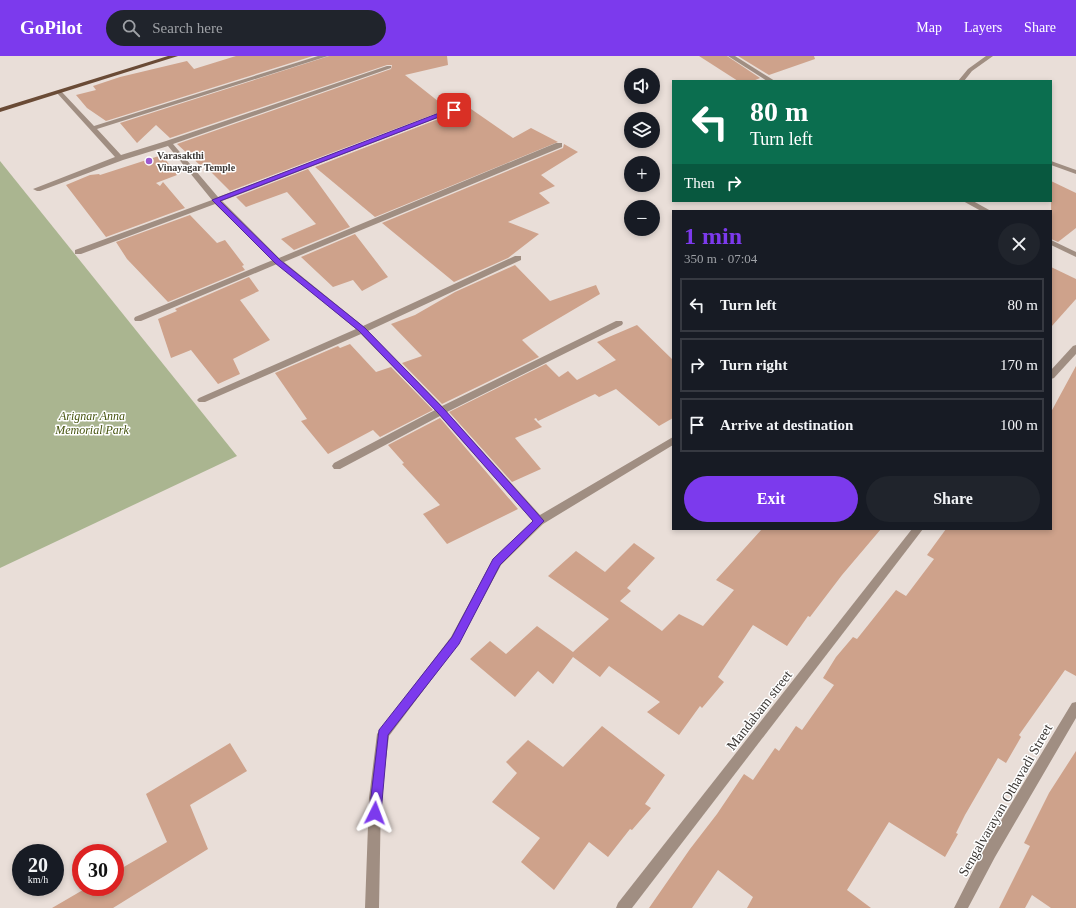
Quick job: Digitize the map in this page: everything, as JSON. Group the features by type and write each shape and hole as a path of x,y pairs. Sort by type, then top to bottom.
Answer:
{"main road":[{"path":"0,110 174,56"}],"street":[{"path":"94,128 325,56"},
{"path":"731,56 770,80"},
{"path":"962,80 970,70 990,56"},
{"path":"37,189 120,158 169,143 389,67"},
{"path":"59,92 94,128 120,158"},
{"path":"78,252 469,104"},
{"path":"169,143 216,200 278,261 362,330 441,411 539,521"},
{"path":"138,319 559,145"},
{"path":"1052,163 1076,172"},
{"path":"969,202 985,210"},
{"path":"1052,242 1076,254"},
{"path":"202,400 362,330 518,258"},
{"path":"337,466 441,411 619,323"},
{"path":"1052,375 1076,348"},
{"path":"372,908 375,798 383,734 455,640 497,562 539,521 672,441"},
{"name":"Mandabam street","path":"623,908 917,530"},
{"name":"Sengalvarayan Othavadi Street","path":"961,908 990,852 1076,707"}],"green space":[{"name":"Arignar Anna Memorial Park","path":"0,161 237,456 0,568"}],"building":[{"path":"236,56 313,56 106,121 87,108 76,95 96,90 93,86 120,77 187,61 194,69"},
{"path":"329,56 447,56 448,65 405,75 448,109 230,191 204,165 201,166 177,144 391,69 392,65 387,65 170,138 156,125 137,143 120,123"},
{"path":"699,56 727,56 760,78 755,80 736,80"},
{"path":"738,56 814,56 815,59 769,75"},
{"path":"471,109 513,138 531,128 558,142 375,217 315,167 454,113 456,115"},
{"path":"564,144 578,152 541,175 555,186 539,193 550,203 508,222 539,234 508,258 454,282 382,223 563,148"},
{"path":"162,155 177,175 156,183 160,186 163,182 185,208 106,237 66,185 90,175 100,175"},
{"path":"308,169 350,227 294,250 281,239 316,224 287,192 246,207 236,197"},
{"path":"1052,181 1076,193 1076,228 1058,242 1052,239"},
{"path":"190,215 217,243 225,240 244,265 242,266 245,270 168,302 127,259 116,242"},
{"path":"355,234 388,277 362,291 353,280 333,287 301,257"},
{"path":"515,265 550,301 596,285 600,294 522,340 539,357 442,404 402,363 422,356 391,324 415,315 455,292"},
{"path":"1052,267 1076,279 1076,299 1052,326"},
{"path":"249,277 259,291 240,300 270,340 233,359 240,374 218,384 191,350 171,358 158,319 177,311 175,309"},
{"path":"637,325 672,359 672,419 659,426 616,389 599,397 595,394 538,421 536,418 534,419 542,427 515,438 541,469 512,482 449,412 546,364 559,377 568,371 577,380 616,360 597,342"},
{"path":"350,344 376,372 391,367 433,410 380,437 373,430 328,454 301,421 307,419 275,373 338,346 340,348"},
{"path":"1076,366 1076,676 1065,670 1019,735 1021,737 1006,763 998,758 965,815 956,833 958,834 945,857 889,822 847,890 871,908 747,908 753,897 718,870 692,908 649,908 744,774 753,780 775,748 779,751 796,726 802,730 834,685 823,678 836,657 853,637 857,639 896,590 906,596 934,559 927,555 945,530 1052,530 1052,410"},
{"path":"440,418 518,509 447,544 423,514 440,505 402,464 404,463 388,445"},
{"path":"761,530 880,530 842,575 810,617 808,616 787,646 753,625 718,677 724,682 702,708 700,706 679,735 647,712 660,702 609,666 600,677 573,657 553,684 538,671 515,697 470,659 490,641 506,654 537,626 573,652 609,619 548,576 576,551 605,572 634,543 655,558 627,588 631,591 620,601 662,631 679,614 703,626 734,590 716,580"},
{"path":"602,726 665,775 645,804 651,808 632,830 630,829 608,857 589,842 554,890 521,862 540,838 492,802 517,773 506,762 528,740 563,767"},
{"path":"230,743 247,771 190,805 208,849 113,908 52,908 73,896 124,896 124,867 167,842 146,794"},
{"path":"1076,751 1076,908 1051,908 1032,895 1025,908 999,908 1030,846 1024,843 1049,793"}],"place":[{"name":"Varasakthi Vinayagar Temple","path":"149,161"}],"route":[{"path":"375,813 375,798 383,734 455,640 497,562 539,521 441,411 362,330 278,261 216,200 454,110"}]}
